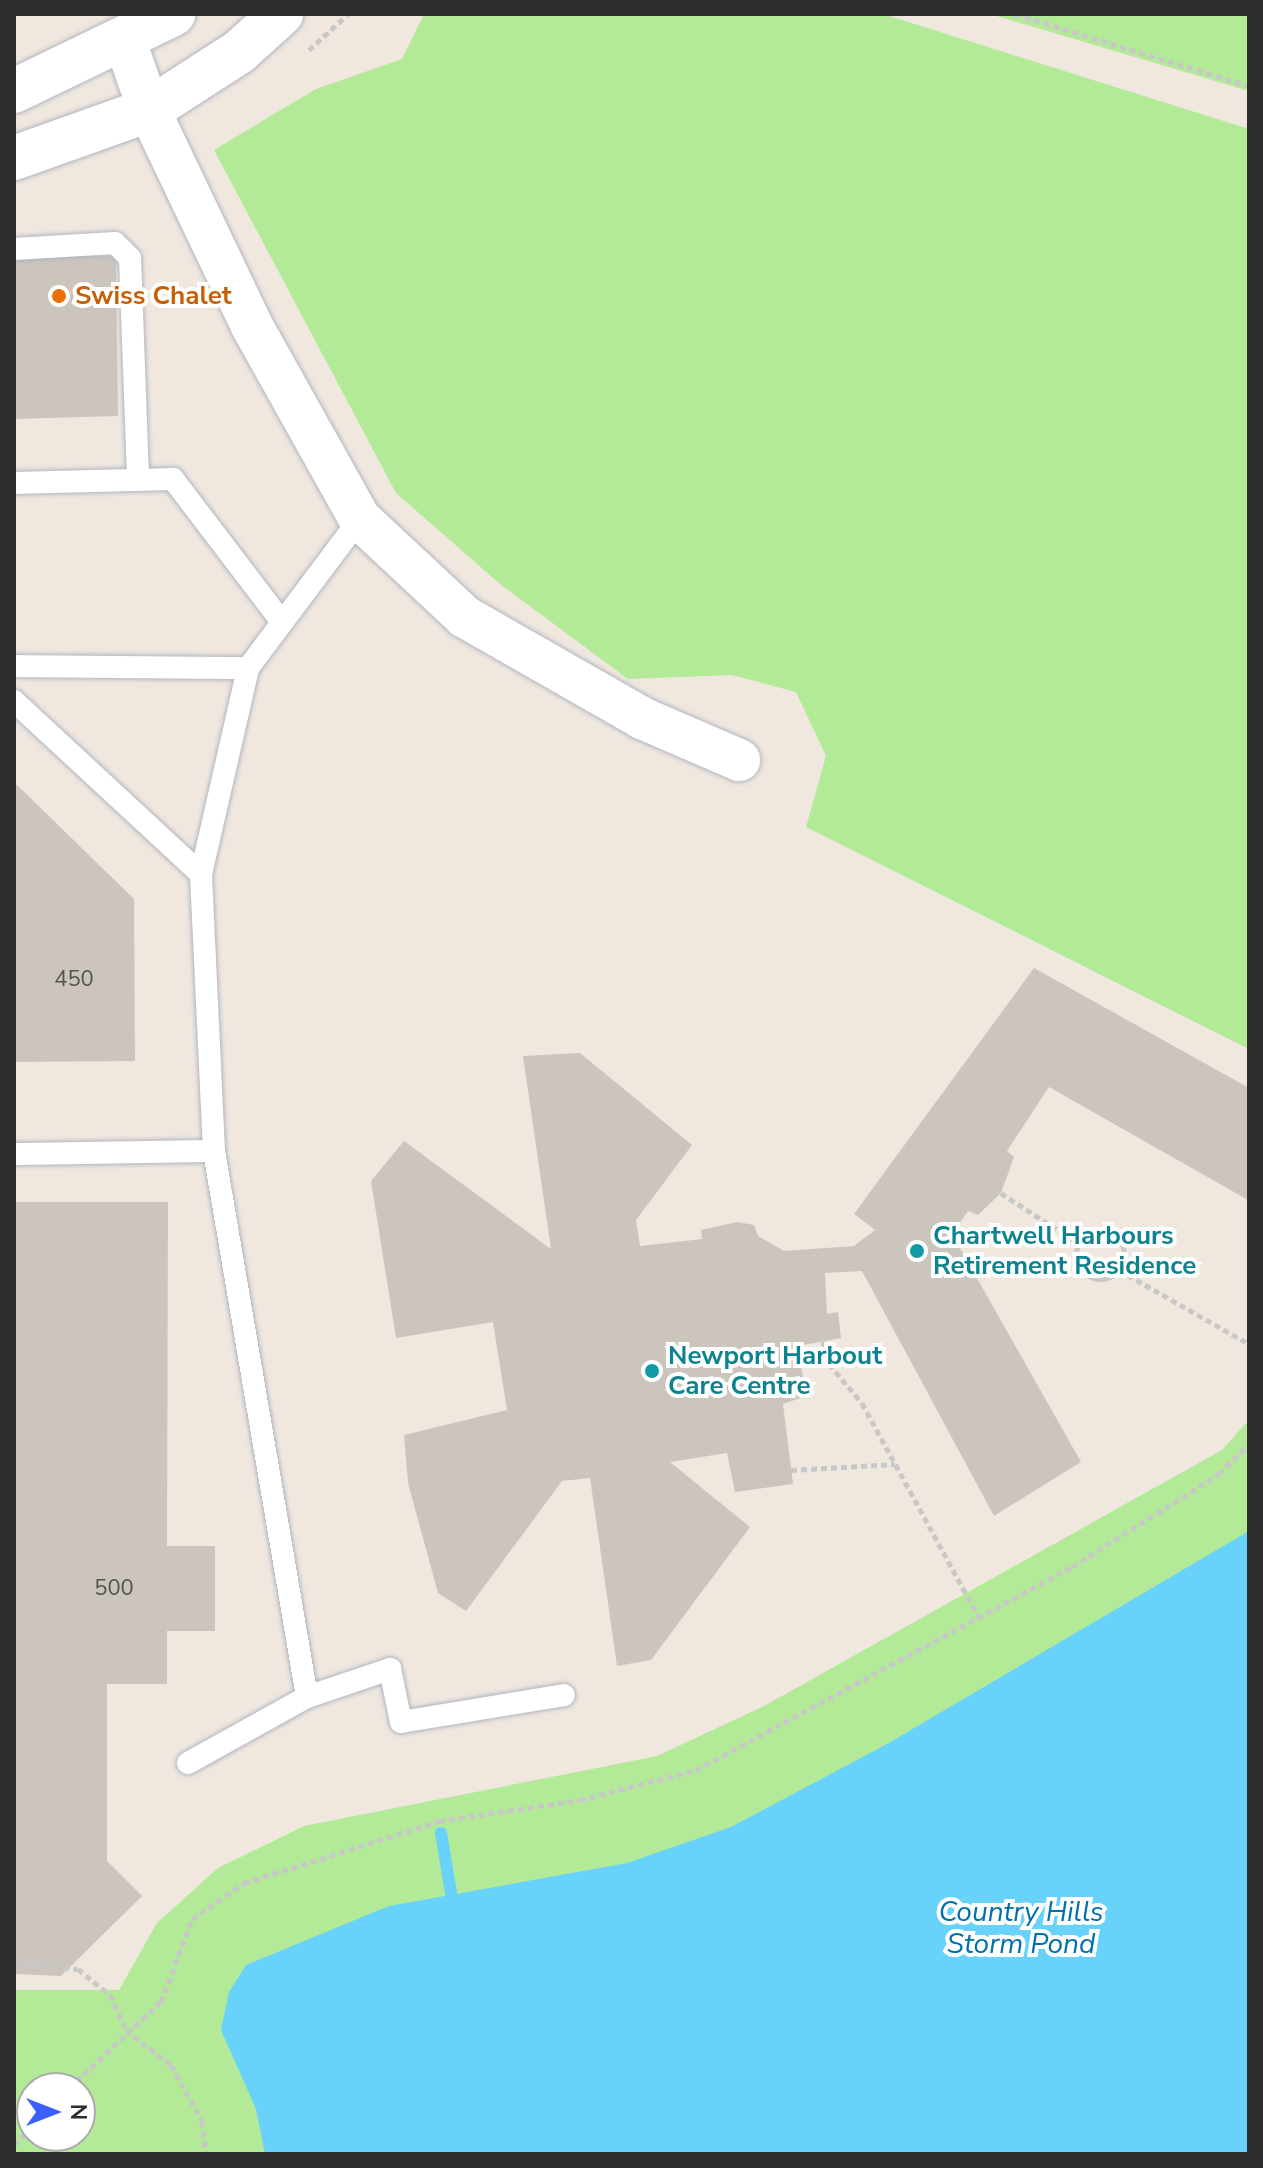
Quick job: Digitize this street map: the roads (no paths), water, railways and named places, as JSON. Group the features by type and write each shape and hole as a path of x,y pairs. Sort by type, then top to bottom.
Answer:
{"street":[{"path":"14,91 116,28 173,14"},
{"path":"14,158 149,110 239,52 281,14"},
{"path":"116,28 149,110 252,326 360,519 465,617 642,718 739,760"}],"lane":[{"path":"14,249 115,243 130,258 138,478"},
{"path":"14,483 173,479 281,621"},
{"path":"307,1697 214,1151 201,874 248,668 360,519"},
{"path":"14,666 248,668"},
{"path":"14,701 201,874"},
{"path":"14,1154 214,1151"},
{"path":"188,1763 307,1697 390,1669 401,1722 564,1695"}],"water":[{"name":"Country Hills Storm Pond","path":"1249,1531 1249,2154 265,2154 256,2109 221,2030 229,1992 246,1965 389,1906 627,1863 731,1827 887,1744"}],"waterway":[{"path":"441,1833 451,1893"}],"place":[{"name":"Swiss Chalet","path":"59,296"},
{"name":"Chartwell Harbours Retirement Residence","path":"917,1251"},
{"name":"Newport Harbout Care Centre","path":"652,1371"}]}
